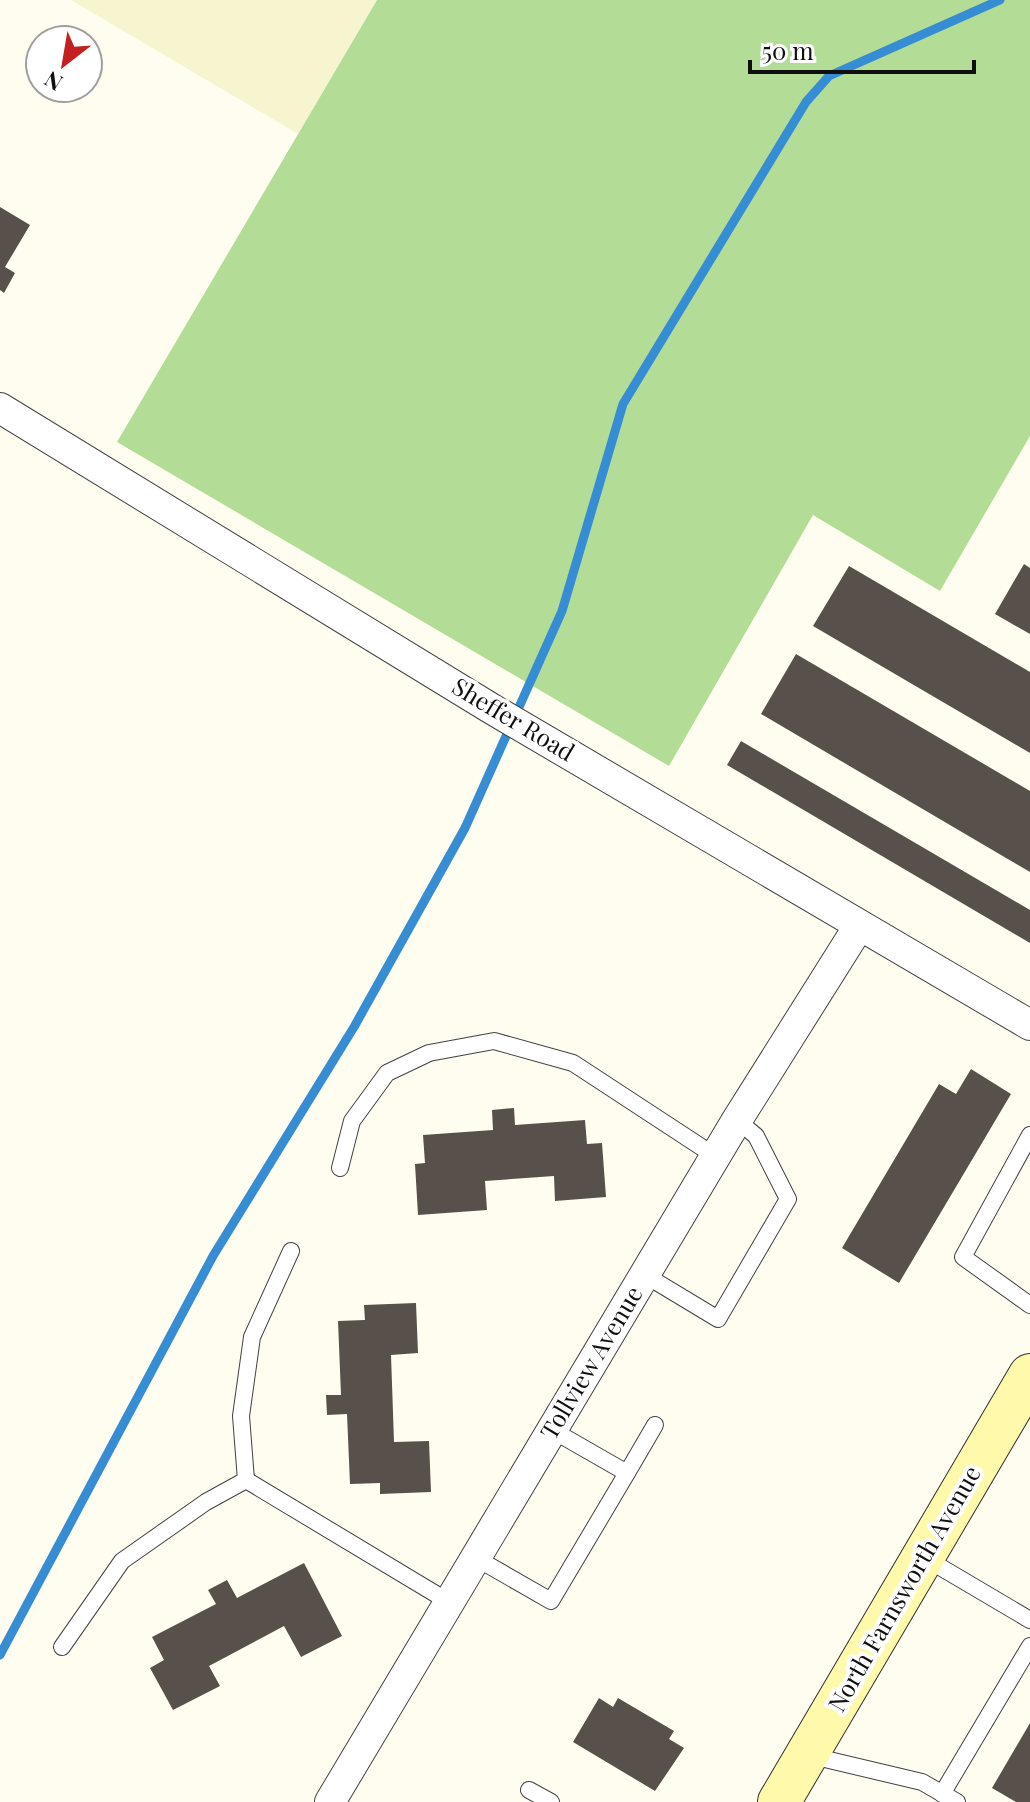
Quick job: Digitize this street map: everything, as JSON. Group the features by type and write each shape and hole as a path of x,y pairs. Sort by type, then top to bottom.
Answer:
{"main road":[{"name":"North Farnsworth Avenue","path":"782,1801 1030,1375"}],"street":[{"name":"Sheffer Road","path":"0,408 492,709 1030,1025"},
{"name":"Tollview Avenue","path":"330,1802 715,1156 859,926"}],"lane":[{"path":"340,1168 352,1121 387,1073 429,1053 494,1041 573,1063 715,1156"},
{"path":"645,1275 718,1319 788,1199 756,1136 737,1120"},
{"path":"1027,1146 963,1257 1030,1305"},
{"path":"246,1480 241,1416 252,1337 291,1251"},
{"path":"476,1558 551,1601 655,1425"},
{"path":"552,1430 627,1473"},
{"path":"246,1480 449,1602"},
{"path":"62,1647 122,1561 206,1502 246,1480"},
{"path":"924,1557 1030,1620"},
{"path":"807,1755 922,1782 949,1798 1030,1646"},
{"path":"529,1790 551,1802"}],"green space":[{"path":"71,0 377,0 298,134"},
{"path":"377,0 1030,0 1030,436 940,591 813,515 669,766 117,442"}],"building":[{"path":"0,207 30,225 5,267 15,273 4,293 0,290"},
{"path":"1024,564 1030,568 1030,634 995,614"},
{"path":"849,566 1030,672 1030,753 813,626"},
{"path":"796,654 1030,791 1030,872 761,714"},
{"path":"741,741 1030,910 1030,943 727,765"},
{"path":"971,1069 1011,1094 899,1283 842,1248 939,1084 956,1094"},
{"path":"514,1108 515,1125 585,1120 587,1144 602,1143 606,1197 555,1201 554,1176 485,1181 487,1210 418,1215 415,1164 425,1163 423,1135 493,1130 492,1110"},
{"path":"416,1303 418,1353 391,1355 394,1442 429,1441 431,1492 380,1494 380,1483 350,1484 347,1414 327,1415 326,1395 341,1395 338,1321 365,1320 364,1305"},
{"path":"304,1563 342,1636 301,1657 284,1626 209,1666 220,1686 173,1710 150,1668 164,1660 152,1637 216,1604 208,1590 227,1580 237,1598"},
{"path":"599,1698 613,1707 618,1698 674,1731 669,1739 684,1748 655,1791 573,1742"},
{"path":"1030,1723 1030,1802 1016,1802 992,1788"}],"waterway":[{"path":"0,1655 213,1256 354,1027 465,828 562,611 623,404 806,102 829,76 1000,0"}]}
